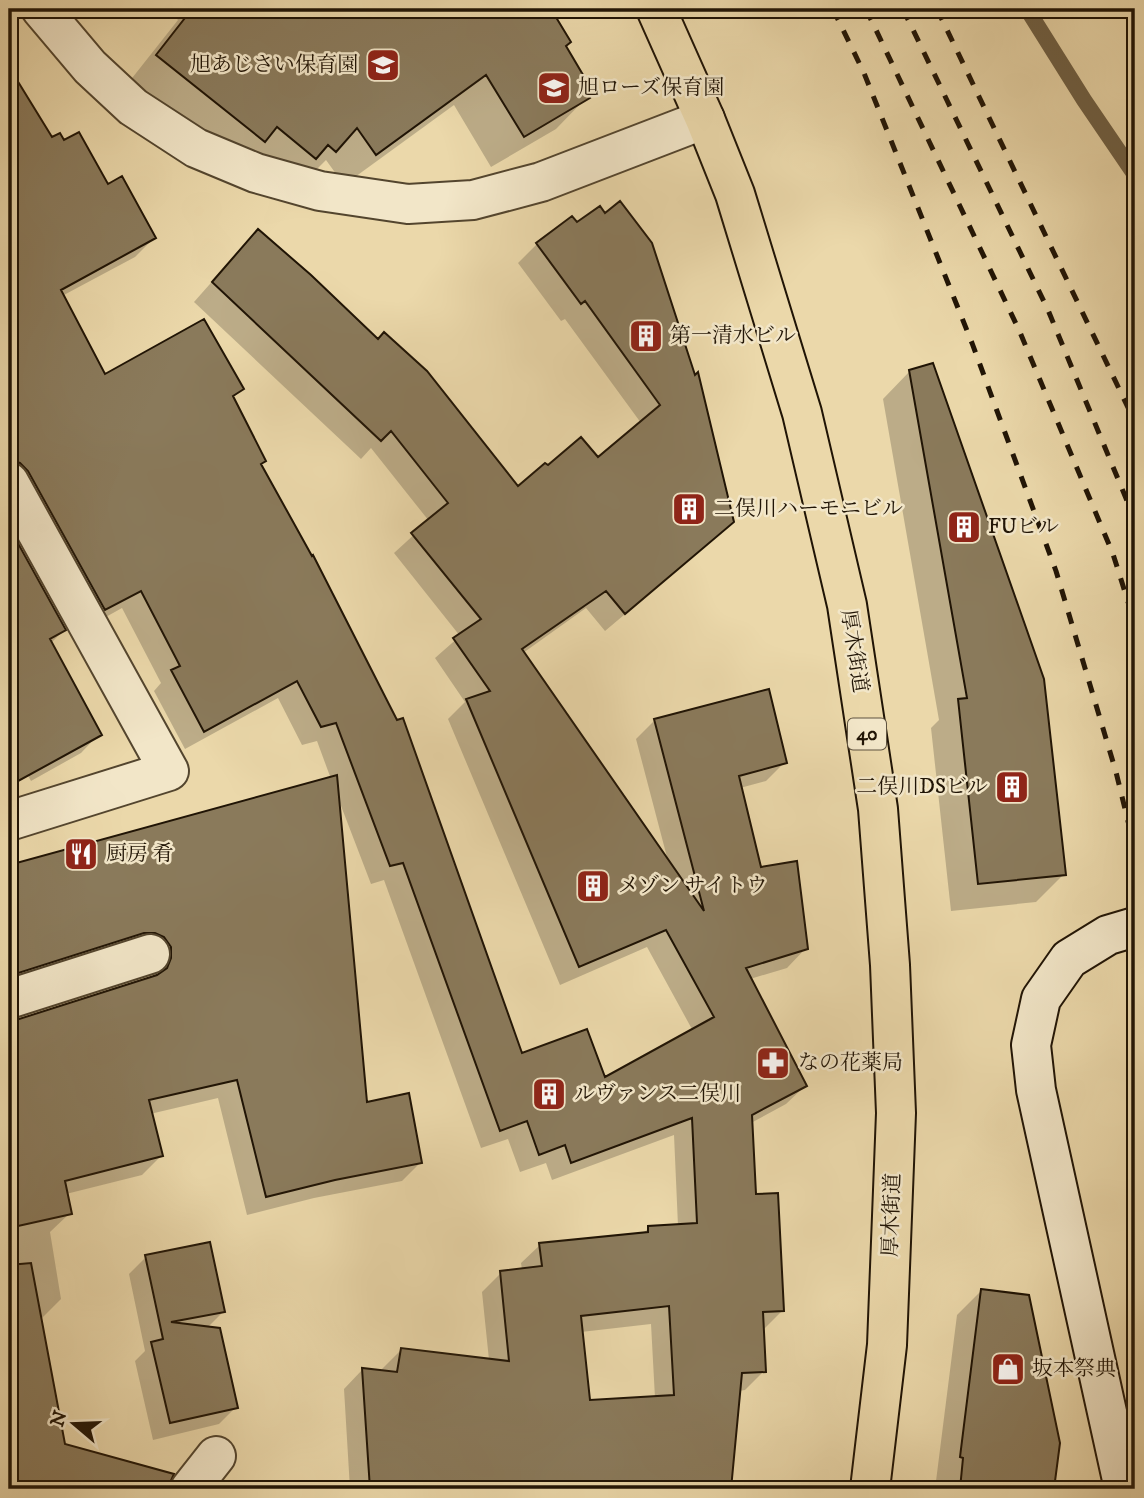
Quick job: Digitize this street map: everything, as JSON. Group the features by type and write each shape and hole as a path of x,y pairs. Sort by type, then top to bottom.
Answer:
{"main road":[{"name":"厚木街道","path":"656,9 735,194 802,413 847,605 878,809 890,965 896,1113 887,1345 870,1489"}],"street":[{"path":"41,9 90,66 133,107 195,148 256,173 320,191 408,204 473,200 541,182 705,119"},
{"path":"9,482 169,771 9,821"},
{"path":"1124,1489 1036,1090 1031,1045 1041,999 1069,959 1108,934 1135,927"},
{"path":"9,999 150,954"},
{"path":"190,1489 215,1456"}],"building":[{"path":"192,9 551,9 571,42 566,46 589,85 584,88 590,98 524,137 486,75 376,155 357,128 336,152 328,145 316,159 277,127 265,142 156,55"},
{"path":"9,67 52,137 60,133 64,140 79,132 108,184 122,176 156,238 61,290 105,374 204,319 244,389 233,396 266,461 261,464 313,555 397,720 403,718 522,1053 587,1029 605,1077 714,1017 666,930 579,967 466,699 490,691 453,638 481,619 411,533 448,503 391,431 381,441 212,282 258,229 378,339 384,332 427,371 518,486 581,437 598,457 660,405 585,301 581,304 536,243 572,216 577,222 600,206 605,213 620,201 652,243 695,375 698,372 734,522 625,614 606,591 522,649 704,911 654,719 769,689 787,763 739,776 761,867 797,861 808,949 746,968 807,1086 752,1115 756,1194 778,1193 784,1311 763,1312 766,1372 742,1373 731,1489 370,1489 362,1368 397,1372 401,1348 509,1361 500,1271 542,1266 539,1243 648,1232 648,1226 697,1223 692,1118 571,1163 565,1145 539,1155 527,1121 500,1131 403,863 390,866 336,723 321,727 297,681 204,732 171,670 180,666 141,591 105,610 28,471 20,463 9,460","holes":["669,1306 674,1395 590,1400 581,1316"]},
{"path":"933,363 1044,679 1066,875 978,884 958,699 967,698 909,370"},
{"path":"9,527 66,630 50,639 102,735 9,786"},
{"path":"337,775 367,1102 409,1093 422,1163 266,1197 237,1080 149,1100 163,1156 65,1181 72,1214 9,1228 9,1020 157,975 167,968 171,947 164,937 155,933 144,933 9,976 9,865"},
{"path":"210,1242 225,1312 171,1322 220,1328 238,1408 170,1423 151,1342 163,1339 145,1255"},
{"path":"31,1263 65,1444 174,1474 169,1489 9,1489 9,1265"},
{"name":"坂本祭典","path":"981,1289 1029,1295 1060,1443 1054,1489 960,1489 963,1458 960,1457"}],"waterway":[{"path":"1027,9 1135,175"}],"railway":[{"path":"833,9 864,73 972,343 1056,571 1116,772 1135,850"},
{"path":"866,9 1019,330 1113,554 1135,624"},
{"path":"903,9 1048,310 1135,520"},
{"path":"937,9 1135,422"}],"place":[{"name":"旭あじさい保育園","path":"383,65"},
{"name":"旭ローズ保育園","path":"554,88"},
{"name":"第一清水ビル","path":"646,336"},
{"name":"二俣川ハーモニビル","path":"689,509"},
{"name":"FUビル","path":"964,527"},
{"name":"二俣川DSビル","path":"1012,787"},
{"name":"厨房 肴","path":"81,854"},
{"name":"メゾン サイトウ","path":"593,886"},
{"name":"なの花薬局","path":"773,1063"},
{"name":"ルヴァンス二俣川","path":"549,1094"},
{"name":"坂本祭典","path":"1008,1369"}]}
